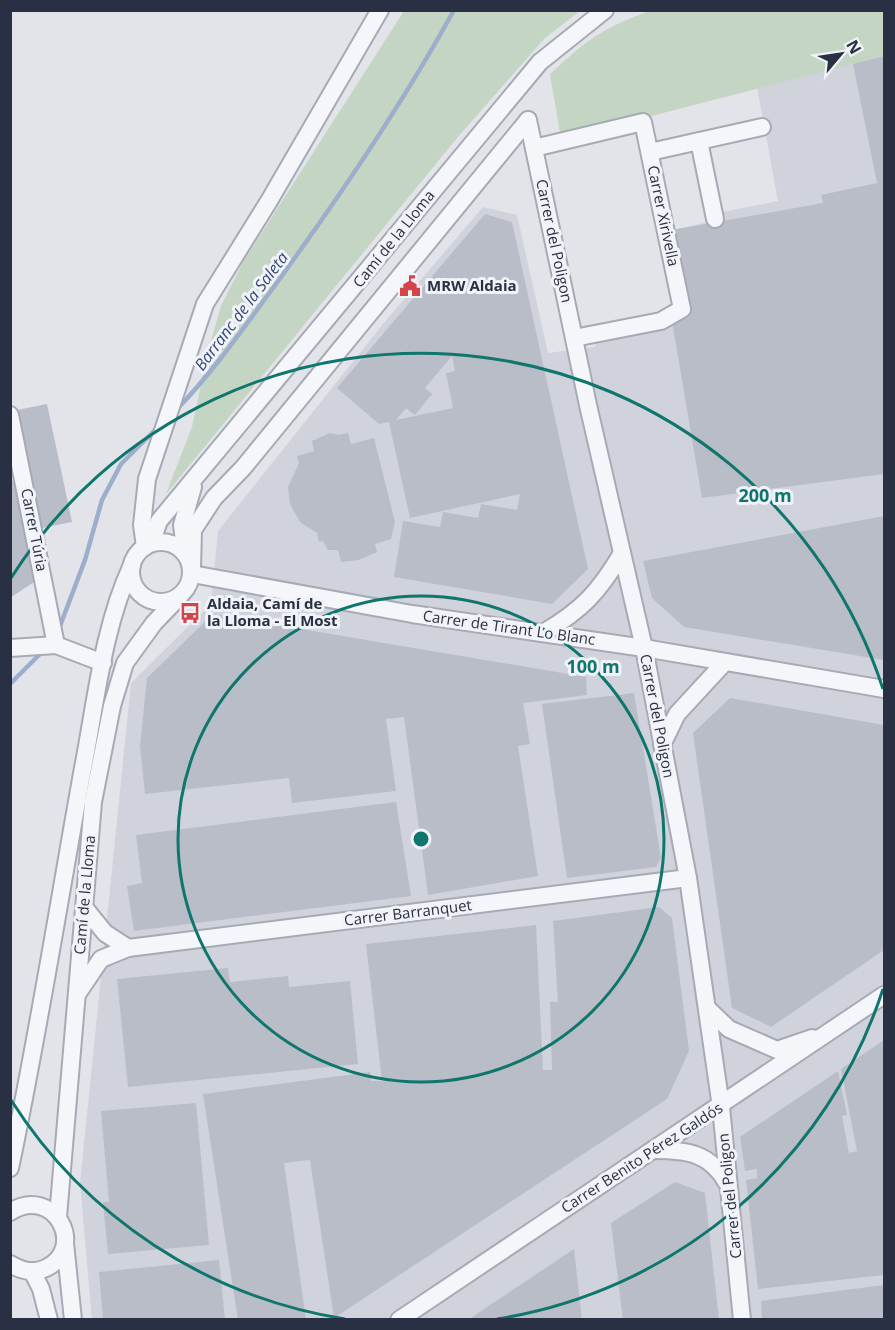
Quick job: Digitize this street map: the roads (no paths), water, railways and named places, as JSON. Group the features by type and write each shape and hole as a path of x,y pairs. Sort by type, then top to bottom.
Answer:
{"street":[{"path":"148,545 142,525 147,479 205,304 269,201 380,10"},
{"name":"Camí de la Lloma","path":"148,545 159,521 540,62 604,10"},
{"name":"Camí de la Lloma","path":"58,1217 93,802 112,706 125,663 187,576 193,530 214,498 243,468 528,120"},
{"name":"Carrer del Poligon","path":"528,120 574,338 644,648 688,878 721,1107 742,1320"},
{"name":"Carrer Xirivella","path":"534,148 643,122 650,152 682,309 661,321 574,338"},
{"path":"650,152 762,127"},
{"path":"699,141 715,219"},
{"name":"Carrer Túria","path":"10,415 14,449 56,645"},
{"name":"Camí de la Lloma","path":"187,576 182,525 195,480"},
{"path":"173,544 187,576 162,602 145,597 133,583 132,565 136,554 148,545 173,544"},
{"path":"543,633 570,617 602,586 622,553"},
{"name":"Camí de la Lloma","path":"10,1168 33,1060 57,909 103,663 122,587 132,565"},
{"name":"Carrer de Tirant Lo Blanc","path":"187,576 359,605 644,648 885,689"},
{"path":"10,648 56,645 103,663"},
{"path":"663,745 677,714 725,662"},
{"name":"Carrer Barranquet","path":"76,995 101,959 128,948 688,878"},
{"path":"84,907 105,933 128,948"},
{"name":"Carrer Benito Pérez Galdós","path":"399,1320 654,1149 721,1107 885,995"},
{"path":"707,1008 729,1029 777,1050 830,1032"},
{"path":"654,1149 683,1150 705,1157 720,1170 729,1185"},
{"path":"10,1212 29,1204 40,1205 58,1217 64,1228 73,1320"},
{"path":"18,1269 50,1266 63,1251 65,1241"},
{"path":"18,1269 40,1289 49,1320"}],"waterway":[{"name":"Barranc de la Saleta","path":"177,409 227,350 321,221 391,117 454,10"},
{"name":"Barranc de la Saleta","path":"60,626 85,560 102,500 121,464 158,427"},
{"name":"Barranc de la Saleta","path":"10,684 40,654"}],"place":[{"name":"MRW Aldaia","path":"410,286"},
{"name":"Aldaia, Camí de la Lloma - El Most","path":"190,613"}]}
